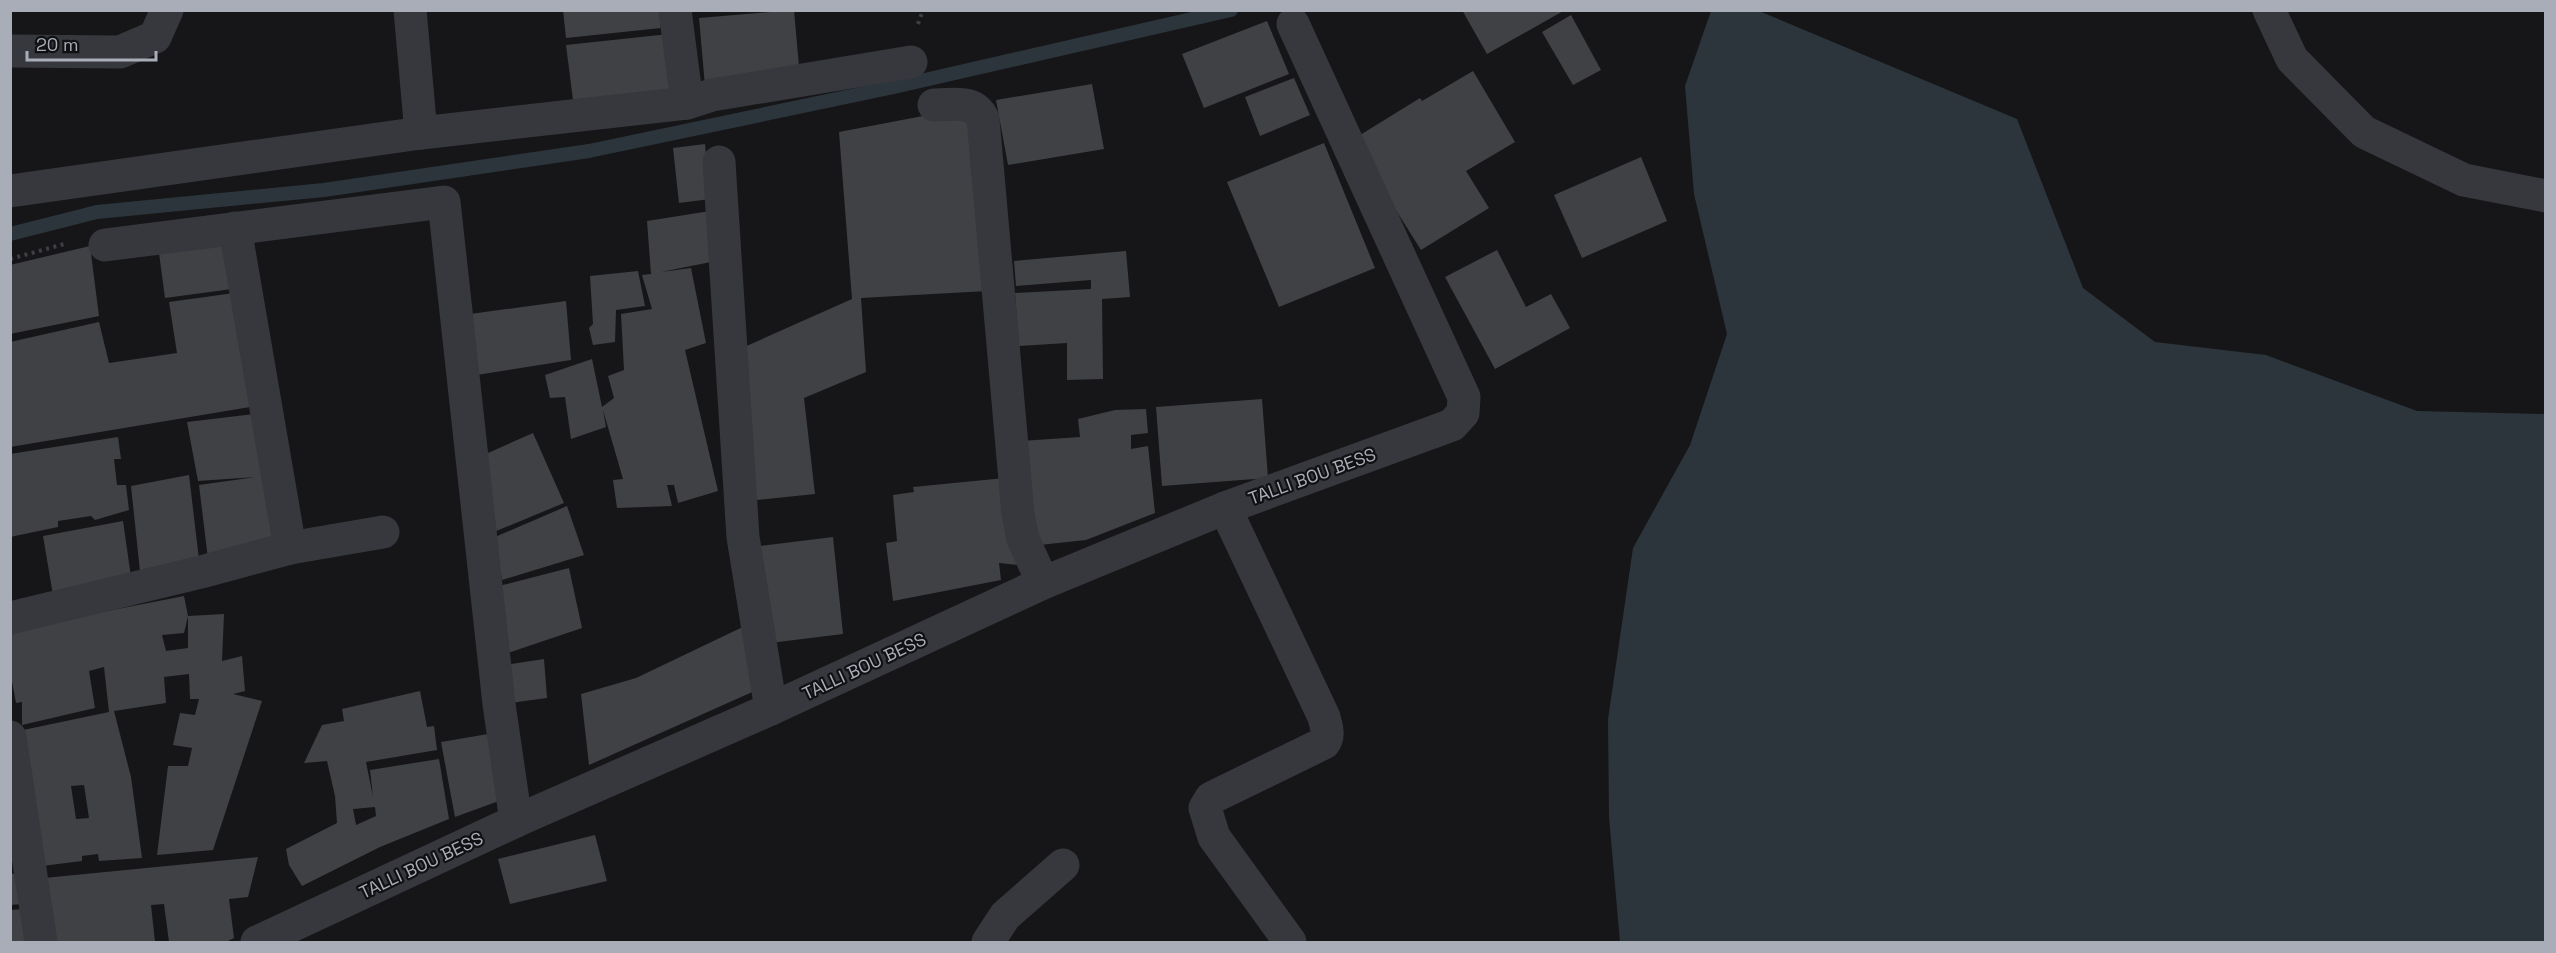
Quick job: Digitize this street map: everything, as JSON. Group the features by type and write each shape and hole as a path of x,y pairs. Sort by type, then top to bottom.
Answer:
{"street":[{"path":"10,51 120,52 154,37 167,10"},
{"path":"410,10 421,132"},
{"path":"675,10 687,103"},
{"path":"2269,10 2292,59 2364,132 2464,180 2546,196"},
{"name":"TALLI BOU BESS","path":"258,942 516,821 771,709 1043,583 1225,508 1452,425 1463,413 1464,397 1293,24"},
{"path":"10,191 421,132 687,103 712,95 911,62"},
{"path":"934,105 972,105 983,119 1018,514 1023,539 1043,583"},
{"path":"719,162 742,537 771,709"},
{"path":"105,245 444,202 499,704 516,821"},
{"path":"234,228 290,548"},
{"path":"1225,508 1324,717 1328,731 1328,738 1324,743 1211,798 1205,808 1214,837 1290,942"},
{"path":"10,618 290,548 383,531"},
{"path":"10,737 40,942"},
{"path":"988,942 1005,916 1063,865"}],"path":[{"path":"10,259 91,237 101,240 105,245"}],"shaded area":[{"path":"1711,11 1759,11 2017,119 2083,288 2155,342 2266,355 2417,411 2545,414 2545,942 1620,942 1609,817 1608,719 1633,548 1690,445 1727,334 1694,194 1685,86"}],"building":[{"path":"563,10 659,10 661,28 566,38"},
{"path":"794,10 800,78 705,86 699,18"},
{"path":"1462,10 1565,10 1487,54"},
{"path":"1571,15 1601,70 1573,85 1542,32"},
{"path":"1267,21 1289,74 1204,108 1182,54"},
{"path":"669,34 676,97 574,108 566,45"},
{"path":"1473,71 1515,142 1466,171 1489,208 1421,250 1352,140 1420,98 1422,101"},
{"path":"1294,78 1310,115 1260,136 1245,97"},
{"path":"1092,84 1104,149 1008,165 996,100"},
{"path":"970,107 987,291 861,298 866,372 804,398 815,494 746,501 742,348 852,299 839,132"},
{"path":"1324,143 1375,268 1279,307 1227,182"},
{"path":"705,144 710,199 679,203 673,148"},
{"path":"1641,157 1667,221 1582,258 1554,195"},
{"path":"710,211 716,261 661,272 691,268 706,343 685,350 718,491 678,503 674,485 667,485 672,506 617,508 613,480 623,479 603,410 606,427 571,439 565,397 550,398 545,375 592,359 602,407 614,398 608,376 624,370 621,314 652,309 642,275 651,274 647,221"},
{"path":"225,244 232,289 165,298 159,253"},
{"path":"90,246 99,316 10,334 10,265"},
{"path":"1497,250 1526,307 1551,294 1570,328 1495,369 1445,277"},
{"path":"1126,251 1130,297 1102,299 1103,379 1067,380 1067,343 1019,346 1015,293 1091,289 1091,280 1016,286 1014,261"},
{"path":"638,271 645,306 616,310 615,342 593,345 589,328 593,324 590,276"},
{"path":"234,293 250,407 10,447 10,342 99,322 109,363 177,353 169,302"},
{"path":"566,301 571,360 470,376 463,315"},
{"path":"1262,399 1268,478 1162,486 1156,407"},
{"path":"1146,409 1148,433 1131,435 1131,449 1148,446 1155,513 1086,540 1030,546 1021,441 1080,437 1078,419 1115,410"},
{"path":"254,414 273,544 208,559 199,485 256,477 198,481 187,422"},
{"path":"533,433 564,503 489,534 479,457"},
{"path":"118,437 121,459 114,459 117,485 126,485 129,510 95,520 91,516 58,521 58,527 10,537 10,454"},
{"path":"189,475 200,568 141,581 131,486"},
{"path":"1015,477 1018,565 999,563 1001,580 893,601 886,543 897,541 893,495 914,492 913,487"},
{"path":"567,506 584,555 502,580 495,537"},
{"path":"123,521 132,584 54,601 43,536"},
{"path":"833,537 843,634 770,643 760,546"},
{"path":"569,568 582,628 505,654 495,587"},
{"path":"184,596 188,616 224,614 222,661 242,656 245,691 233,694 262,701 213,850 157,855 168,766 188,766 192,748 173,745 180,713 195,715 199,699 190,699 189,674 164,677 166,703 114,711 131,777 142,858 99,861 98,854 82,856 82,861 42,866 23,730 109,712 104,667 89,671 95,708 22,725 22,702 16,703 10,671 10,636 21,628","holes":["188,616 188,648 166,651 162,635 184,633","84,785 89,818 76,819 71,786"]},
{"path":"749,624 759,689 589,765 581,694 636,678"},
{"path":"544,659 547,698 503,704 498,666"},
{"path":"420,691 427,727 434,726 437,750 366,762 373,797 370,770 439,759 449,819 380,847 302,886 289,865 286,849 337,823 335,796 327,761 304,763 322,725 344,721 342,709","holes":["375,807 376,816 356,825 353,809"]},
{"path":"500,732 507,798 455,817 441,742"},
{"path":"595,835 607,881 510,904 498,859"},
{"path":"258,857 248,897 229,899 234,938 226,942 169,942 164,904 151,905 155,942 52,942 44,878"},
{"path":"21,873 23,904 10,905 10,874"},
{"path":"24,909 29,942 10,942 10,910"}],"waterway":[{"path":"10,234 97,212 324,190 589,151 894,87 1231,10"}]}
